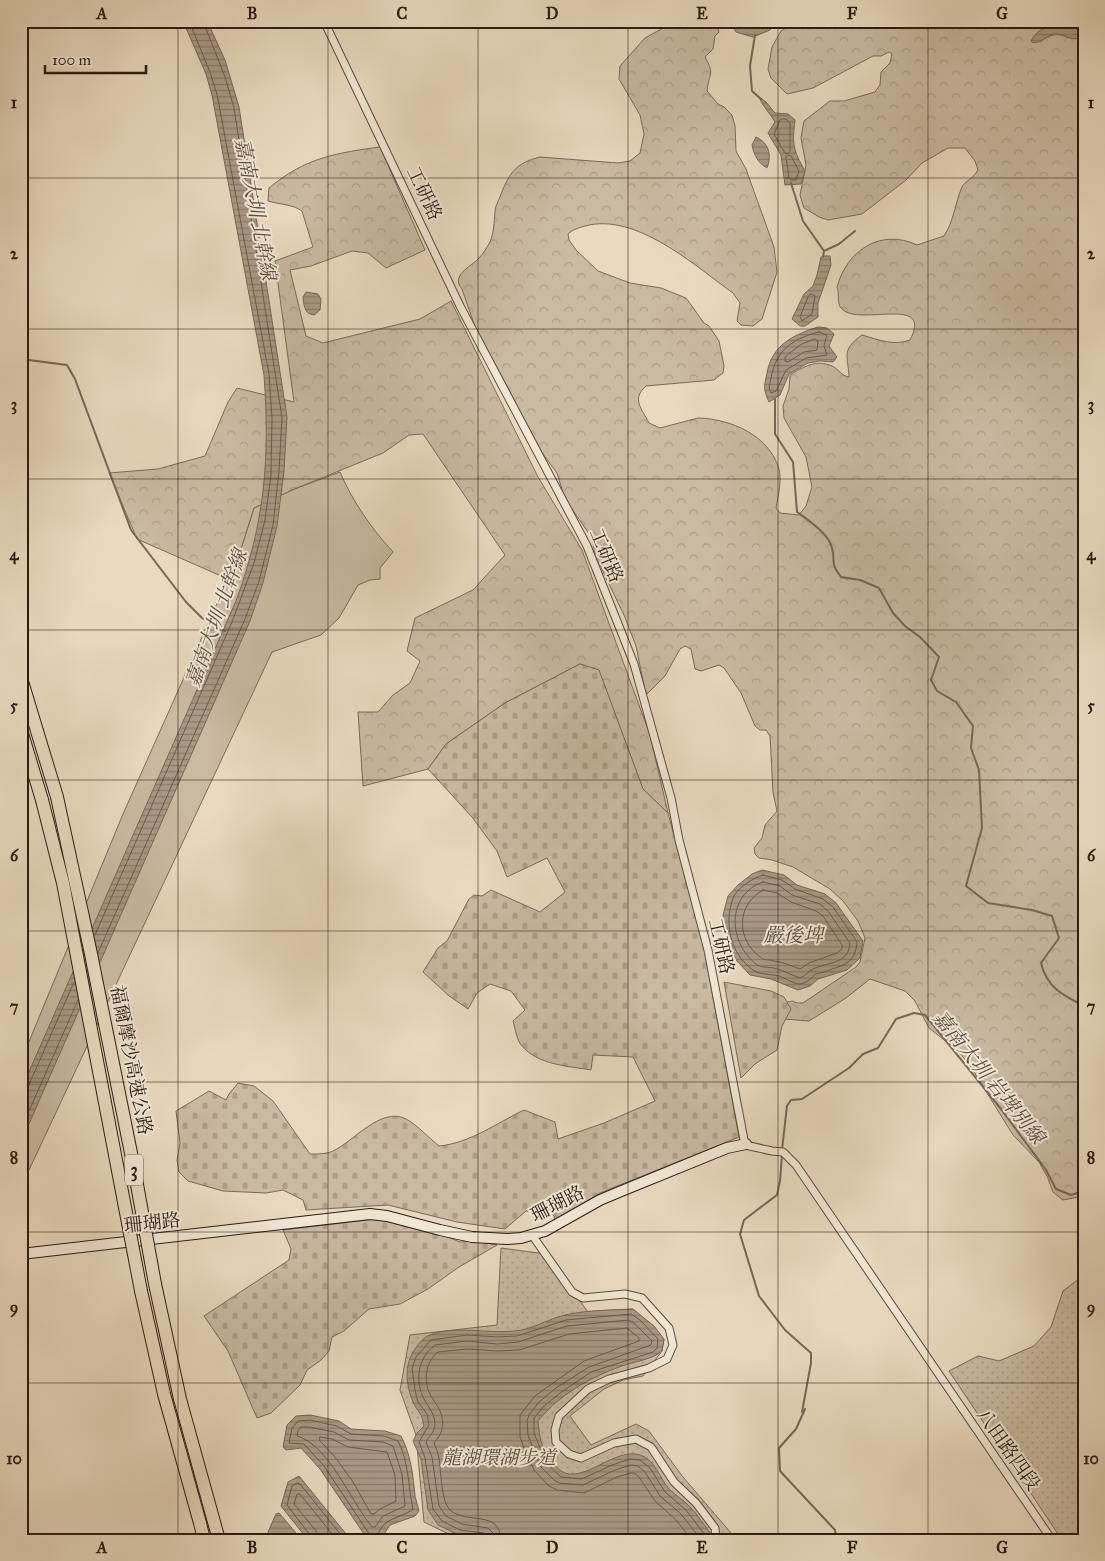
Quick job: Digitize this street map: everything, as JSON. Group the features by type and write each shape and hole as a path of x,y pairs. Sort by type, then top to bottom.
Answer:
{"highway":[{"name":"福爾摩沙高速公路","path":"21,678 57,797 93,964 155,1284 180,1400 219,1540"},
{"name":"福爾摩沙高速公路","path":"21,730 42,800 63,883 141,1291 164,1394 204,1540"},
{"path":"199,1540 200,1523"}],"street":[{"name":"工研路","path":"324,21 460,306 588,546 634,664 661,761 679,840 708,950 746,1144"},
{"name":"珊瑚路","path":"21,1254 370,1214 387,1216 449,1233 472,1237 512,1239 532,1235 550,1228 600,1200 726,1148 746,1144 783,1152 790,1158 931,1362"},
{"path":"532,1235 572,1292 583,1298 625,1294 642,1298 669,1328 673,1345 667,1359 649,1368 609,1379 588,1389 559,1416 555,1430 556,1442 569,1454 581,1458 614,1442 636,1439 651,1447 674,1482 696,1503 715,1528 716,1540"},
{"name":"八田路四段","path":"931,1362 1052,1540"}],"green space":[{"path":"794,21 1084,21 1080,26 1068,28 1065,24 1057,27 1040,42 1054,35 1072,39 1084,36 1084,1196 1063,1200 1053,1192 1039,1162 1013,1135 969,1064 957,1050 929,1028 915,1001 905,991 870,979 846,998 809,1021 784,1019 779,1004 792,1001 803,1003 856,967 860,962 865,938 858,921 843,901 830,889 793,867 759,858 755,854 754,848 762,838 765,825 777,811 773,792 770,736 766,730 760,730 755,726 741,693 724,668 719,665 701,671 695,669 691,649 685,646 680,649 665,676 646,695 636,646 624,615 595,555 592,538 565,499 557,473 540,450 529,428 518,413 512,396 475,327 458,280 460,275 480,256 490,242 496,205 511,174 519,166 540,157 618,163 630,161 640,153 644,134 640,115 619,79 620,66 645,38 667,26 717,26 719,32 715,36 713,49 705,57 711,70 707,91 718,104 732,115 735,126 736,151 746,169 774,247 777,272 762,319 753,326 741,325 737,321 740,303 733,293 683,256 644,234 624,227 604,224 585,226 574,230 568,234 569,240 576,250 598,271 630,283 661,288 686,298 719,341 724,366 723,373 714,380 646,386 639,395 639,404 649,423 660,428 698,418 711,419 747,431 767,447 779,469 780,484 776,508 780,513 799,515 806,506 812,487 806,457 784,418 783,406 789,389 790,375 805,367 821,363 832,366 849,377 847,353 855,340 862,335 886,342 904,342 910,340 915,326 912,318 904,315 851,314 842,309 839,304 837,287 842,274 857,253 879,241 891,239 904,240 917,245 944,236 962,187 978,170 975,161 965,148 948,148 922,163 906,180 862,214 828,220 804,208 800,195 806,165 801,138 804,121 830,101 844,101 875,92 880,85 881,72 890,63 892,54 889,52 881,56 873,56 813,88 787,94 771,78 768,69 772,47 781,31"},
{"path":"380,147 425,250 386,268 368,253 352,251 311,266 290,270 306,336 323,343 420,319 451,301 538,477 582,550 650,735 668,813 643,789 599,671 580,664 505,703 446,744 428,769 363,786 358,712 378,712 393,695 410,683 420,661 407,651 415,618 473,590 505,555 423,434 409,435 383,453 292,490 254,508 240,552 228,579 137,539 109,473 158,469 205,456 228,402 237,388 294,402 275,261 313,247 302,211 268,201 269,188 295,170 321,158"},
{"path":"340,472 363,514 393,552 380,568 380,579 370,580 358,585 339,618 321,635 272,652 21,1187 21,1061 123,814 240,552 254,508 292,490"},
{"path":"580,664 599,670 643,789 668,813 704,948 739,1137 600,1193 556,1221 552,1212 526,1211 505,1229 457,1222 388,1205 306,1210 303,1200 283,1190 266,1193 223,1191 188,1181 179,1172 177,1160 180,1143 176,1111 209,1091 226,1100 238,1083 254,1086 273,1101 310,1154 333,1151 377,1121 387,1117 397,1116 410,1121 439,1146 472,1137 524,1110 555,1122 558,1139 604,1123 655,1101 633,1057 593,1055 591,1070 545,1061 529,1052 519,1041 513,1021 525,1010 511,991 490,984 477,993 468,1009 448,995 423,972 438,948 447,941 469,899 474,895 482,896 491,890 540,912 565,892 547,858 507,877 497,851 472,817 428,769 446,744 505,703"},
{"path":"724,982 771,991 784,997 791,1009 782,1026 777,1050 755,1064 741,1078"},
{"path":"376,1219 400,1222 438,1233 460,1242 478,1241 497,1245 459,1267 428,1289 400,1304 369,1309 344,1331 332,1337 329,1351 321,1360 307,1370 300,1385 271,1413 257,1418 228,1351 204,1316 289,1260 291,1249 283,1230"},
{"name":"龍湖環湖步道","path":"501,1248 546,1254 588,1312 633,1309 664,1339 662,1351 643,1376 623,1380 604,1389 570,1416 591,1445 636,1424 649,1431 683,1477 737,1540 461,1540 424,1522 416,1435 400,1390 410,1335 497,1325"},
{"path":"1084,1275 1084,1540 1062,1540 949,1371 978,1356 999,1361 1034,1346 1051,1327 1063,1291"}],"water":[{"path":"183,21 207,21 225,60 239,107 287,417 284,471 277,526 263,583 250,621 21,1142 21,1090 236,601 253,544 263,490 266,435 264,375 212,95 206,74"},
{"path":"730,21 778,21 770,30 753,37 736,32"},
{"path":"1084,22 1084,36 1080,38 1076,39 1056,34 1037,42 1033,43 1031,41 1042,29 1065,24 1068,28 1080,26"},
{"path":"759,97 775,113 788,114 795,120 794,147 805,171 801,184 785,185 781,155 768,133 775,122"},
{"path":"756,137 767,146 769,159 767,168 759,161 754,152 752,145"},
{"path":"830,256 831,265 818,303 818,317 805,326 800,326 792,319 804,294 813,286 821,257"},
{"path":"306,292 318,294 321,299 320,310 314,315 308,313 305,309 303,297"},
{"path":"818,327 827,328 834,334 829,346 837,357 833,362 820,361 808,363 789,374 780,395 769,402 765,385 770,363 774,355 785,342"},
{"name":"嚴後埤","path":"762,870 784,875 797,885 825,894 836,903 863,941 860,958 847,970 818,979 810,986 798,990 771,979 750,975 737,961 726,940 723,915 728,896 752,874"},
{"name":"龍湖環湖步道","path":"633,1309 654,1326 664,1339 662,1351 648,1358 599,1375 566,1395 538,1421 542,1444 549,1459 561,1471 570,1474 589,1470 620,1456 630,1454 645,1457 653,1465 669,1489 688,1505 698,1517 711,1534 710,1540 513,1540 459,1535 438,1525 428,1510 421,1459 413,1441 417,1433 424,1426 421,1415 411,1396 407,1372 413,1352 419,1343 427,1336 440,1332 461,1330 514,1331 527,1329 573,1313"},
{"path":"310,1415 339,1421 351,1429 385,1431 401,1436 409,1458 419,1511 415,1516 390,1525 380,1540 368,1540 320,1469 301,1448 286,1450 283,1447 287,1425 296,1416"},
{"path":"299,1476 351,1540 308,1540 281,1506 288,1482"},
{"path":"279,1513 302,1540 269,1540 268,1532 276,1514"}],"waterway":[{"name":"嘉南大圳 岩埤別線","path":"755,35 750,66 752,91 761,99"},
{"name":"嘉南大圳 岩埤別線","path":"791,183 803,221 824,251 823,257"},
{"path":"824,251 839,244 855,231"},
{"name":"嘉南大圳 北幹線","path":"21,359 67,365 75,379 131,530 186,602 202,618 225,631"},
{"name":"嘉南大圳 岩埤別線","path":"775,399 775,434 793,462 797,512 818,528 827,538 832,548 834,565 841,577 860,580 879,588 893,613 939,657 931,680 937,691 956,702 973,726 971,748 979,770 982,828 966,886 988,903 1032,910 1052,916 1059,938 1041,963 1044,972 1047,979 1057,990 1084,1006"},
{"name":"嘉南大圳 岩埤別線","path":"782,1150 787,1106 791,1100 802,1099 849,1068 863,1054 878,1048 896,1019 914,1013 925,1015 1001,1109 1046,1170 1056,1189 1071,1195 1084,1191"},
{"name":"嘉南大圳 岩埤別線","path":"782,1155 777,1195 744,1220 740,1234 759,1296 785,1330 811,1353 811,1363 802,1412"},
{"name":"嘉南大圳 岩埤別線","path":"805,1409 796,1429 779,1448 780,1471 835,1530 836,1537"}]}
